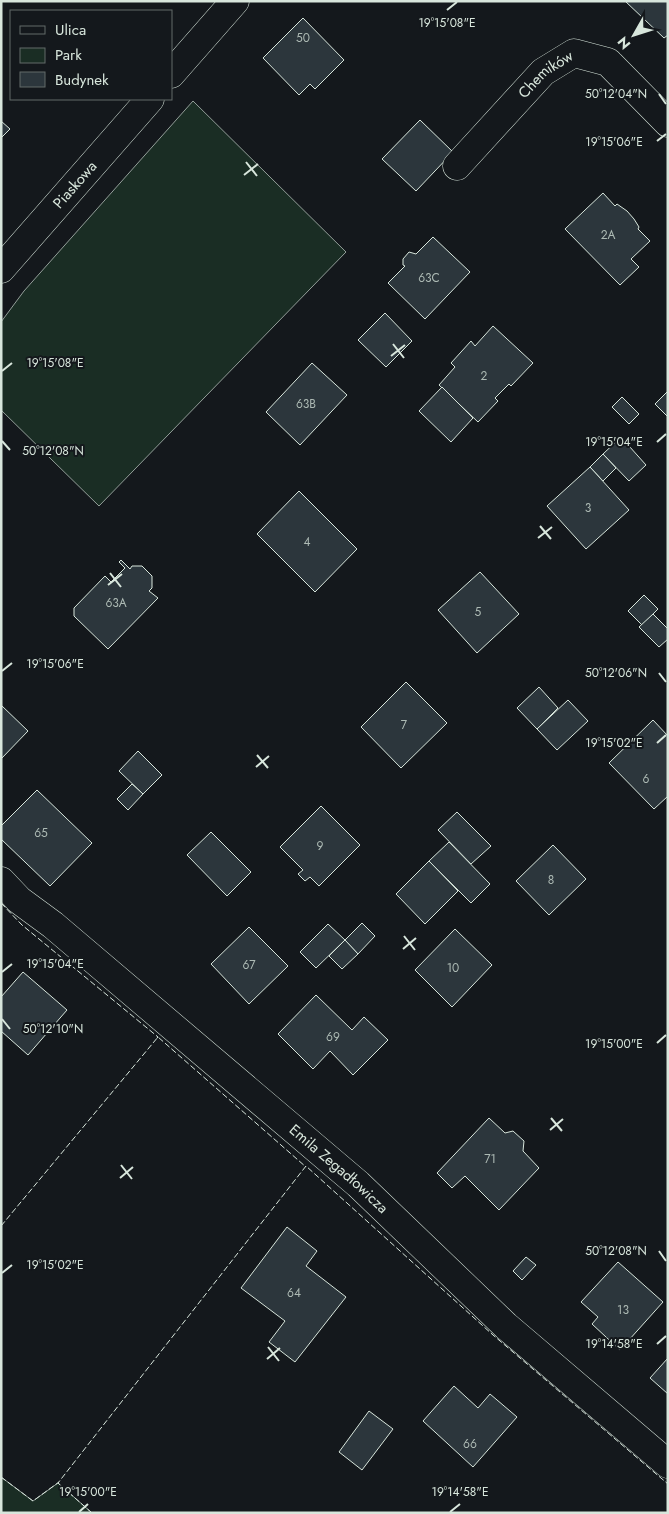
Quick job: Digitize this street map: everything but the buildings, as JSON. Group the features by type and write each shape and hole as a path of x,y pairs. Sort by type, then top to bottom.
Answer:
{"street":[{"path":"172,73 235,1"},
{"name":"Chemików","path":"458,166 543,72 574,53 608,62 668,123"},
{"name":"Piaskowa","path":"5,258 149,100"},
{"name":"Emila Zegadłowicza","path":"1,881 19,900 53,925 358,1184 506,1326 668,1464"}],"green space":[{"path":"193,101 346,252 99,506 1,410 1,322 24,291"},
{"path":"1,1477 33,1501 58,1483 92,1513 1,1513"}],"fence":[{"path":"1,903 22,925 157,1038"},
{"path":"1,1226 158,1037 306,1167"},
{"path":"92,1513 58,1483 306,1166 493,1335 668,1484"},
{"path":"1,1477 33,1501 59,1482"}]}
